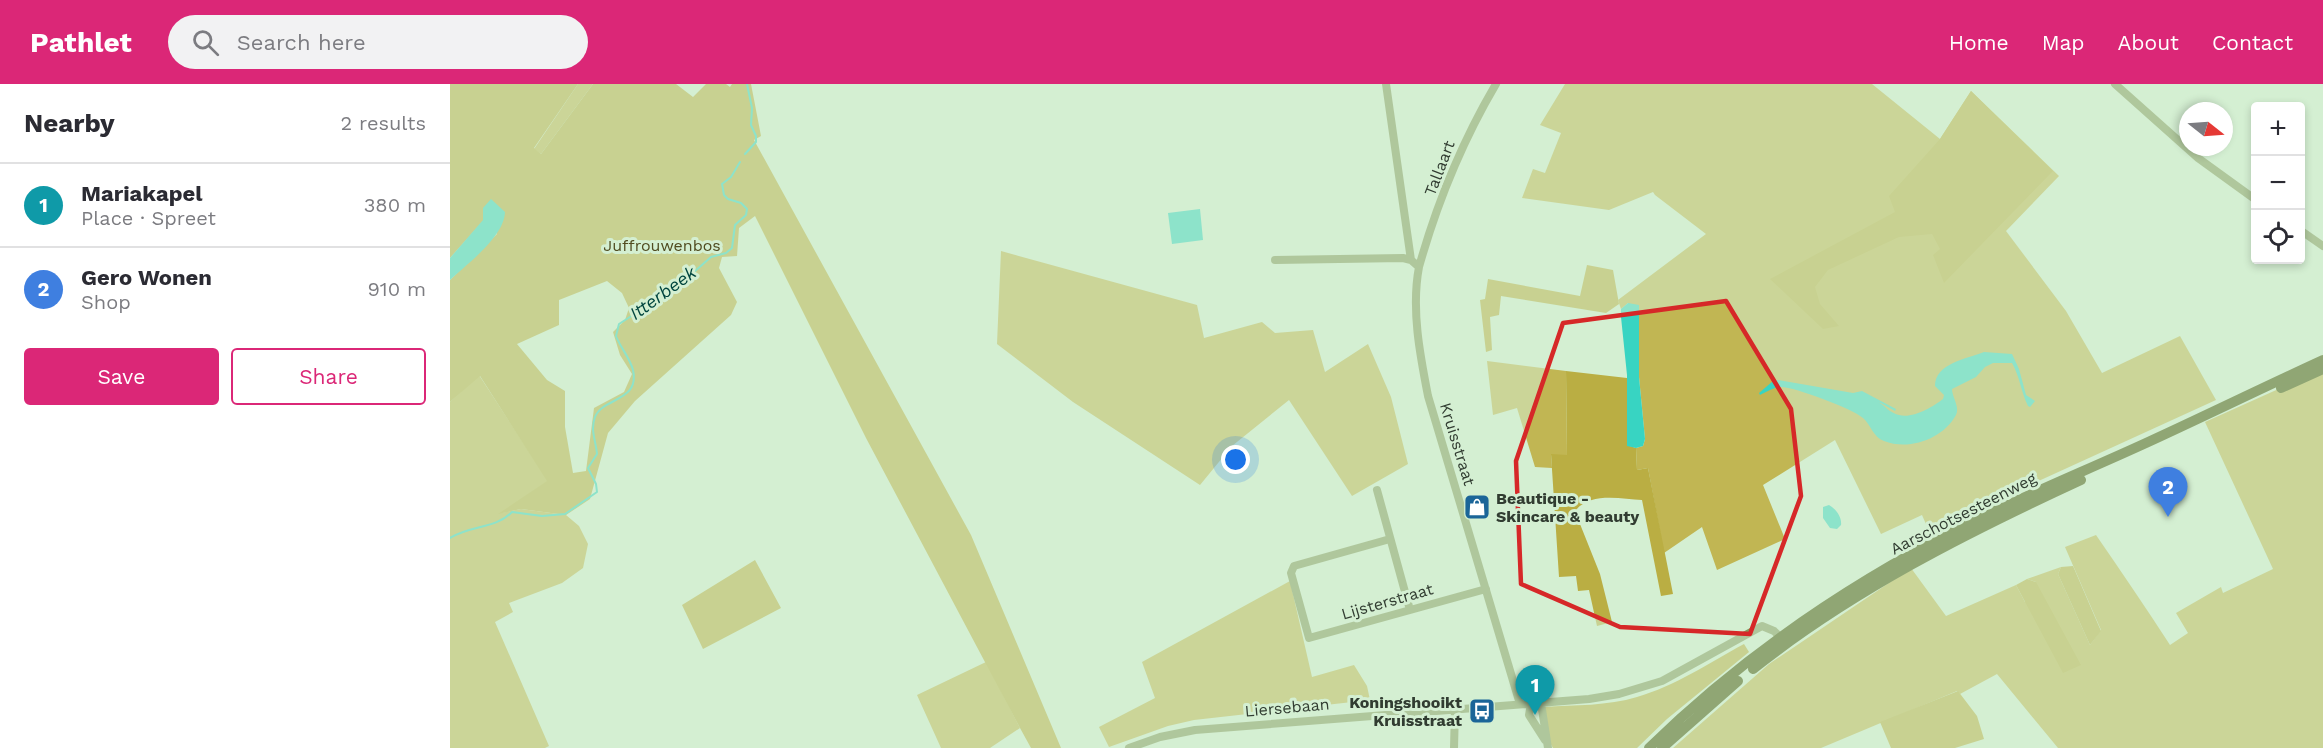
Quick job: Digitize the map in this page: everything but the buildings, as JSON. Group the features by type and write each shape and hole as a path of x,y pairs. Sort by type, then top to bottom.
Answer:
{"main road":[{"name":"Aarschotsesteenweg","path":"1649,748 1667,731 1784,640 1906,557 1973,522 2323,360"},
{"name":"Aarschotsesteenweg","path":"1837,604 1930,553 2076,482 2323,369"},
{"name":"Aarschotsesteenweg","path":"1662,748 1784,640"}],"street":[{"path":"1386,84 1411,260 1419,267"},
{"name":"Tallaart","path":"1419,267 1459,156 1477,117 1496,84"},
{"path":"2115,84 2198,158 2251,196"},
{"path":"2305,233 2323,246"},
{"path":"1275,260 1411,260"},
{"name":"Kruisstraat","path":"1419,267 1416,290 1418,326 1422,368 1428,396 1520,704"},
{"path":"1377,490 1410,610"},
{"name":"Lijsterstraat","path":"1390,539 1294,566 1291,573 1309,638 1486,589"},
{"name":"Liersebaan","path":"1129,748 1160,737 1195,730 1589,699 1662,681 1762,626 1768,627 1784,640"},
{"path":"1541,703 1546,744"},
{"path":"1531,704 1529,716 1546,744"},
{"path":"1454,748 1455,709"}],"highlighted area":[{"path":"1726,301 1791,409 1801,496 1750,634 1620,627 1521,584 1516,461 1563,323"}],"shaded area":[{"path":"578,84 593,84 541,154 534,149"},
{"path":"1565,84 1872,84 1940,139 1971,91 2059,176 2006,231 2066,311 2102,373 2180,336 2216,400 1929,531 1922,515 1881,534 1835,440 1763,485 1785,539 1717,570 1702,527 1664,553 1648,468 1637,470 1636,448 1643,446 1645,439 1639,377 1628,303 1621,309 1618,300 1706,234 1653,192 1609,210 1522,198 1533,169 1545,173 1561,133 1540,125"},
{"path":"1001,251 1197,305 1204,338 1262,322 1275,333 1313,330 1325,372 1368,344 1391,397 1408,464 1352,496 1289,400 1232,446 1200,485 1073,402 997,344"},
{"path":"1487,361 1566,371 1567,456 1551,455 1552,468 1535,467 1517,408 1493,415"},
{"path":"2323,369 2323,748 2058,748 1997,674 1960,694 1957,691 1821,748 1673,748 1769,664 1911,568 1946,616 2016,585 2025,602 2036,582 2027,579 2061,567 2058,574 2090,645 2101,630 2065,547 2096,535 2170,645 2188,633 2176,613 2221,587 2223,593 2273,569 2205,422"},
{"path":"479,375 548,481 501,513 521,509 566,515 579,526 588,544 583,568 562,583 509,603 513,612 495,622 549,746 545,748 450,748 450,402"},
{"path":"1290,581 1312,677 1354,665 1367,686 1370,700 1194,720 1168,726 1109,747 1099,727 1155,698 1142,662"},
{"path":"986,662 1020,728 990,748 941,748 917,695"}],"green space":[{"name":"Juffrouwenbos","path":"450,84 578,84 534,148 541,154 593,84 676,84 693,97 706,84 726,84 730,87 732,84 751,84 761,136 754,140 971,535 1061,748 1031,748 866,438 755,216 739,228 737,256 722,257 719,268 737,302 731,315 635,401 608,433 590,499 566,515 521,509 498,514 547,481 480,376 450,402 450,280 497,234 483,208 484,220 450,258","holes":["607,281 622,293 629,308 625,320 613,332 620,355 632,374 624,392 594,408 586,471 573,473 565,427 565,391 547,380 517,344 559,325 559,300"]},
{"path":"1971,91 2053,171 1944,283 1933,255 1940,249 1932,234 1899,237 1828,270 1815,287 1820,304 1839,326 1823,329 1770,279 1895,212 1889,196 1940,139"},
{"path":"1587,265 1613,270 1619,304 1606,313 1501,296 1499,315 1490,317 1492,350 1486,352 1480,300 1485,299 1488,279 1580,296"},
{"path":"1566,371 1627,378 1627,445 1636,448 1637,470 1648,468 1673,594 1661,596 1642,500 1607,498 1582,504 1576,510 1578,519 1600,574 1612,622 1597,626 1589,590 1578,591 1576,576 1559,577 1551,454 1567,455"},
{"path":"755,560 781,608 703,649 682,605"},
{"path":"2073,566 2101,631 2090,645 2058,574 2061,567"},
{"path":"2027,579 2036,582 2081,665 2063,673 2016,585"},
{"path":"1744,644 1749,652 1667,719 1637,748 1553,748 1549,741 1545,707 1603,704 1637,697 1678,680"},
{"path":"1958,691 1977,716 1984,739 1955,748 1891,748 1880,722"}],"water":[{"path":"491,199 505,212 499,231 484,249 450,280 450,258 483,220 483,208"},
{"path":"1200,209 1203,240 1172,244 1168,213"},
{"path":"1628,303 1639,305 1639,377 1645,439 1643,446 1636,448 1627,446 1627,375 1621,309"},
{"path":"1984,352 2012,354 2026,395 2035,401 2030,407 2012,363 1993,363 1985,367 1976,377 1952,389 1957,412 1943,431 1924,441 1904,445 1884,441 1877,437 1866,421 1857,414 1810,394 1781,387 1760,395 1759,393 1773,381 1778,380 1853,393 1862,391 1896,409 1895,411 1879,402 1894,413 1904,416 1916,414 1943,399 1944,395 1935,386 1940,372 1953,363"},
{"path":"1829,505 1841,519 1841,525 1837,529 1830,528 1823,518 1823,507"}],"waterway":[{"name":"Itterbeek","path":"745,154 756,142 751,125 752,108 747,84"},
{"name":"Itterbeek","path":"450,538 491,524 512,512 542,516 565,514 597,492 596,484 588,468 597,454 593,431 595,417 605,406 626,394 634,380 632,366 616,336 619,324 678,286 711,257 726,253 732,248 735,225 746,215 747,209 741,203 728,199 724,195 722,184 731,177 740,162"}],"place":[{"name":"Beautique - Skincare & beauty","path":"1477,507"},
{"name":"Gero Wonen","path":"2168,517"},
{"name":"Koningshooikt Kruisstraat","path":"1482,711"},
{"name":"Mariakapel","path":"1535,715"}]}
